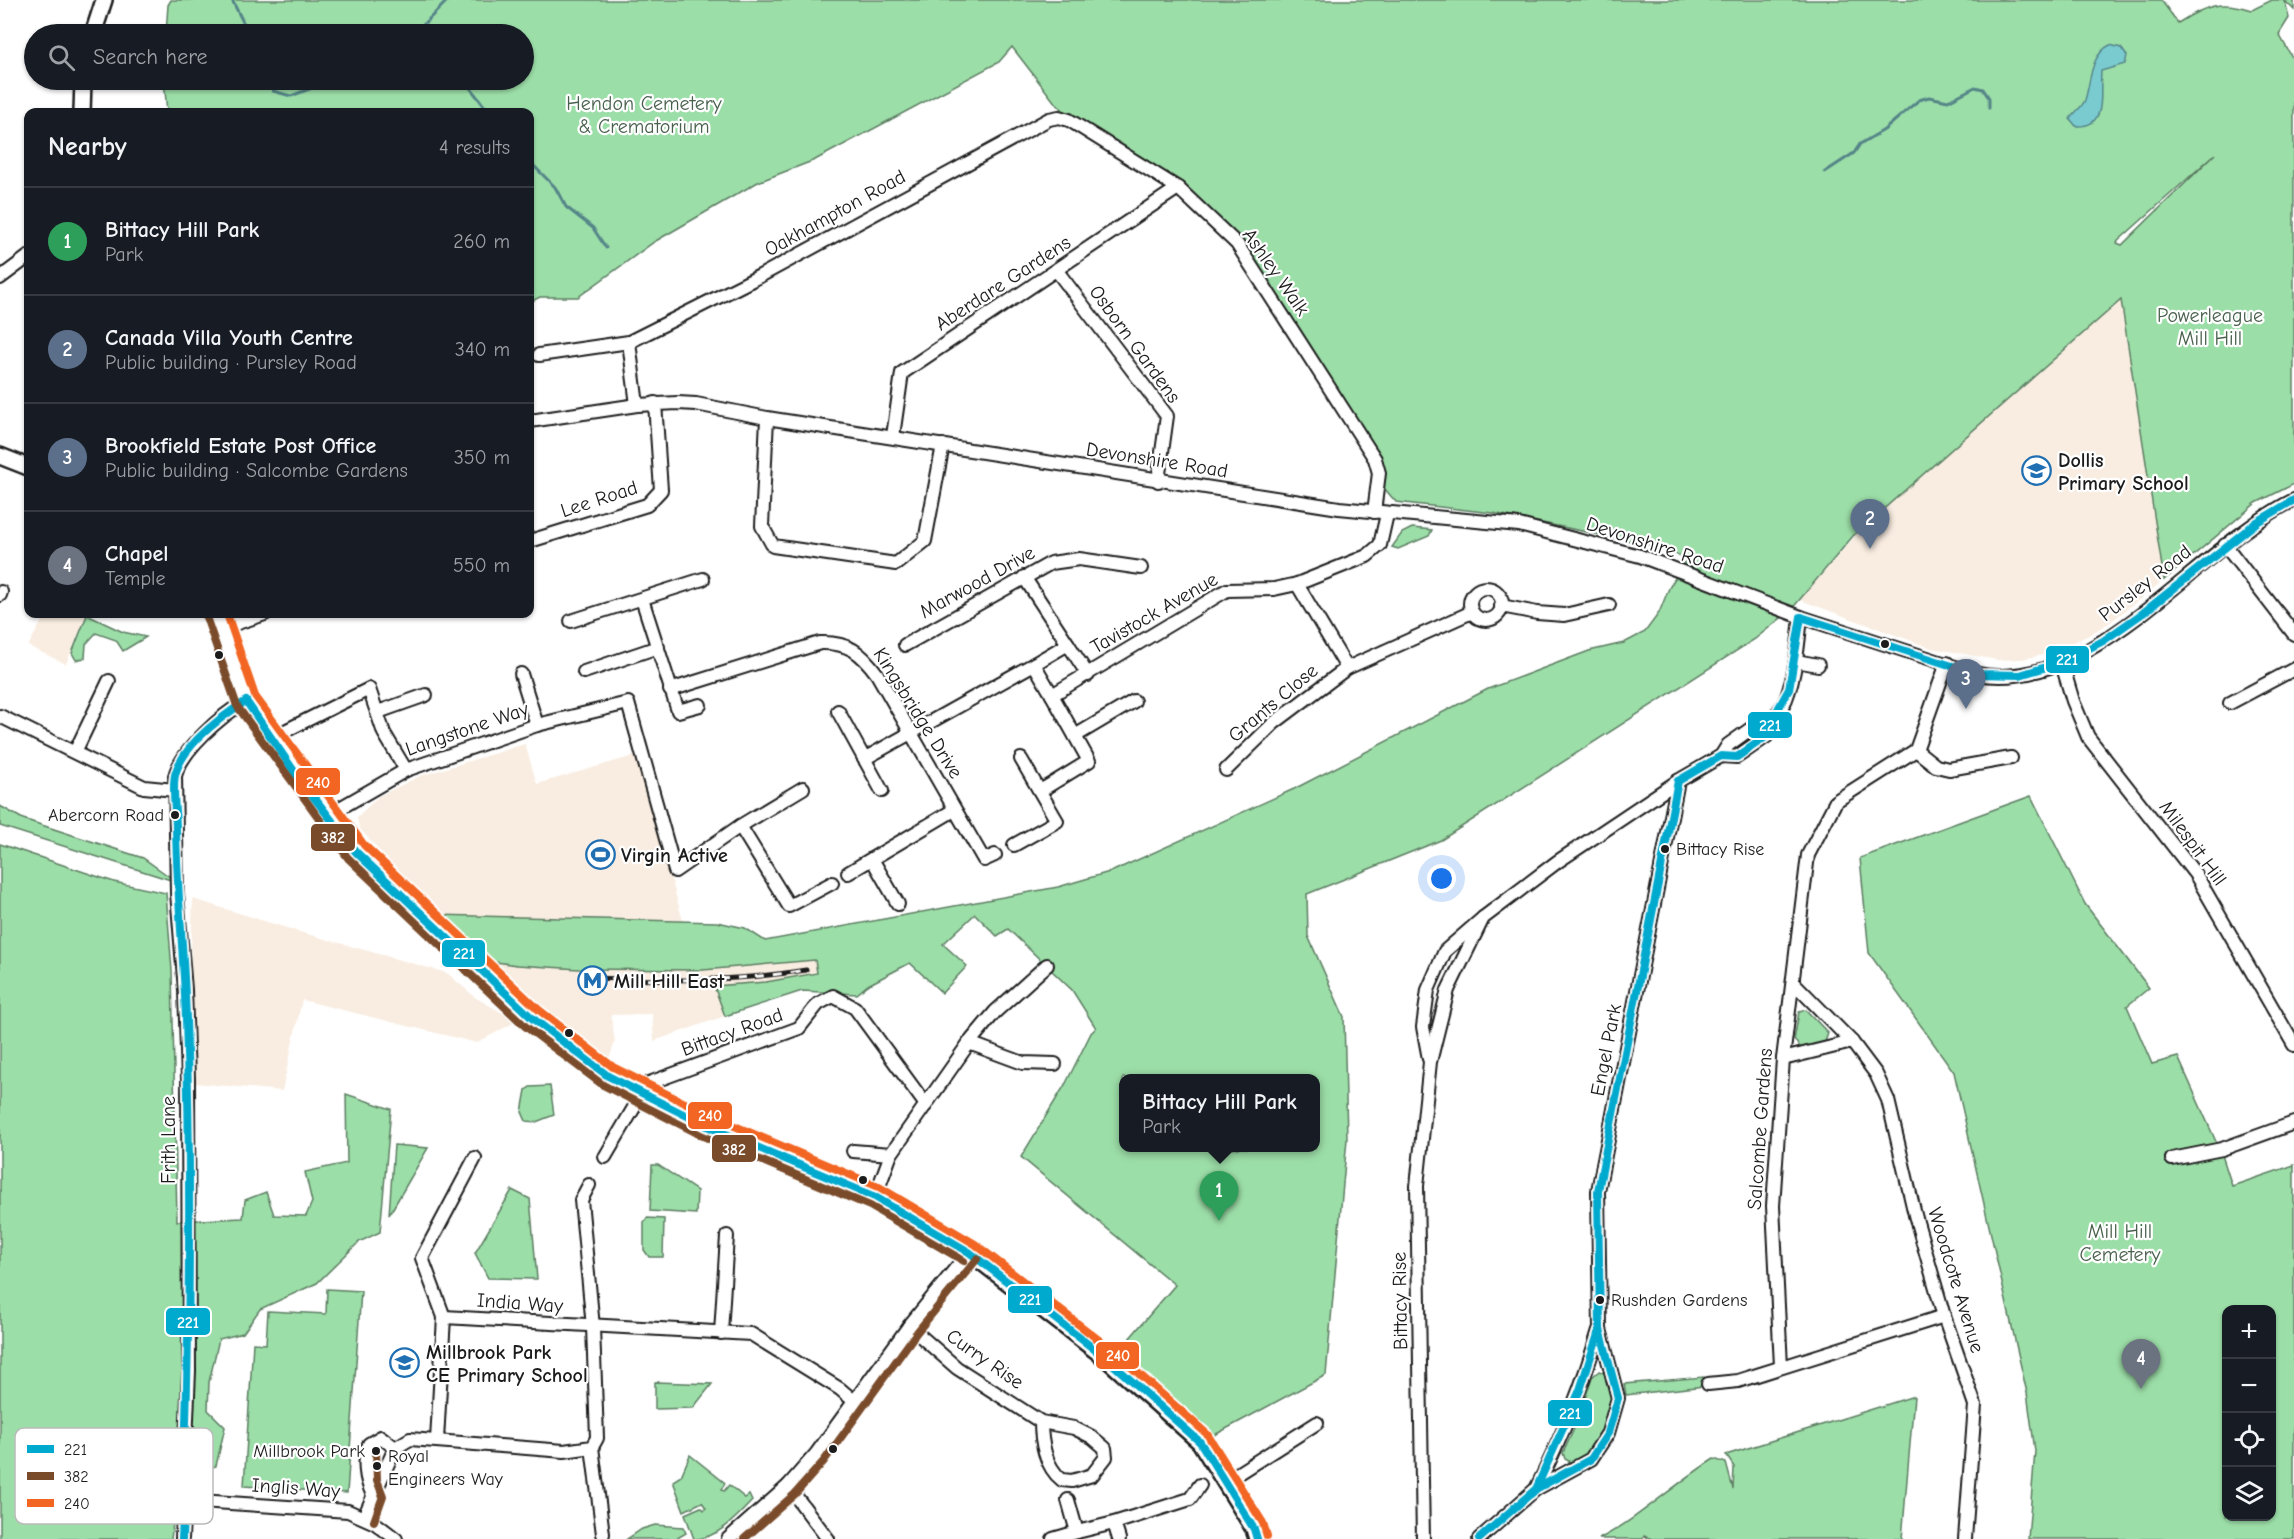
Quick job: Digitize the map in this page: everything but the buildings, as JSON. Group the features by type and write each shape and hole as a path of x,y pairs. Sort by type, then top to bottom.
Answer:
{"main road":[{"path":"96,24 104,0"},
{"path":"82,108 83,90"},
{"path":"0,456 24,465"},
{"path":"219,620 246,701 255,710 271,738 356,852 532,1018 588,1063 637,1091 707,1126 875,1197 969,1252 1107,1359 1200,1442 1226,1481 1257,1539"}],"street":[{"name":"Ashley Walk","path":"1059,117 1069,120 1178,188 1237,244 1375,459 1379,472 1374,512"},
{"name":"Oakhampton Road","path":"539,355 629,342 760,276 1049,119 1059,117"},
{"name":"Aberdare Gardens","path":"893,436 902,373 1178,188"},
{"path":"0,278 24,260"},
{"name":"Osborn Gardens","path":"1057,271 1167,416 1158,481"},
{"path":"629,342 637,405"},
{"name":"Lee Road","path":"534,541 647,504 656,498 661,490 655,404"},
{"name":"Devonshire Road","path":"534,420 637,405 696,404 767,418 893,436 1158,481 1387,514 1519,525 1640,556 1771,603"},
{"path":"767,418 762,526 774,546 896,564 925,541 943,445"},
{"name":"Pursley Road","path":"1771,603 1801,617 1947,663 2001,678 2021,676 2062,664 2136,619 2225,545 2294,500"},
{"name":"Tavistock Avenue","path":"1052,695 1227,590 1274,589 1297,584 1375,550 1385,531 1387,514"},
{"path":"2225,545 2294,634"},
{"name":"Marwood Drive","path":"905,645 1051,563 1079,559 1141,568"},
{"path":"1023,577 1088,675"},
{"path":"571,621 703,579"},
{"name":"Grants Close","path":"1297,584 1347,668"},
{"path":"1483,588 1497,593 1502,606 1497,616 1489,620 1477,617 1472,612 1471,597 1483,588"},
{"path":"642,598 678,711 700,705"},
{"path":"1502,606 1564,615 1609,605"},
{"name":"Grants Close","path":"1226,770 1274,723 1347,668 1472,612"},
{"name":"Bittacy Rise","path":"1430,1062 1424,1027 1428,990 1445,951 1483,918 1557,862 1678,781 1721,756 1728,745 1755,725 1769,722 1785,701 1796,661 1801,617"},
{"path":"219,620 234,618"},
{"name":"Kingsbridge Drive","path":"670,690 820,644 838,642 855,649 867,660 984,860 995,855"},
{"path":"864,759 1068,644"},
{"path":"584,672 658,647"},
{"path":"1796,661 1818,664"},
{"path":"1947,663 1916,750 1936,766 1949,769 2011,758"},
{"path":"1034,664 1089,762 1040,791"},
{"name":"Milespit Hill","path":"2062,664 2073,701 2088,737 2196,875 2294,1045"},
{"path":"2230,703 2294,669"},
{"path":"521,674 537,725"},
{"path":"75,752 109,681"},
{"path":"271,738 369,689 384,733 406,770"},
{"path":"378,712 426,695"},
{"name":"Frith Lane","path":"187,1428 189,1371 188,1079 185,990 177,893 175,790 178,763 188,750 246,701"},
{"path":"1075,736 1134,701"},
{"name":"Langstone Way","path":"328,815 406,770 537,725 628,703 675,871 740,826"},
{"path":"838,711 882,790"},
{"path":"0,716 144,787 175,790"},
{"name":"Salcombe Gardens","path":"1781,1366 1773,1206 1783,1059 1808,855 1836,801 1916,750"},
{"path":"1014,845 1057,821 1021,759"},
{"name":"Engel Park","path":"1479,1539 1536,1490 1591,1459 1608,1433 1618,1398 1600,1329 1598,1191 1678,781"},
{"path":"803,788 740,826 789,906 832,883"},
{"path":"848,873 954,810"},
{"path":"872,859 898,904"},
{"name":"Bittacy Rise","path":"1423,1539 1417,1186 1430,1062 1448,990 1483,918"},
{"path":"875,1197 891,1154 969,1043 995,1012 1047,965"},
{"name":"Woodcote Avenue","path":"1792,982 1852,1042 1876,1074 1888,1100 1915,1215 1944,1316 1975,1405 1965,1539"},
{"name":"Bittacy Road","path":"637,1091 799,1028 818,1004 833,996 855,1008 926,1105"},
{"path":"1783,1059 1852,1042"},
{"path":"969,1043 1023,1064 1055,1064"},
{"path":"605,1157 637,1091"},
{"path":"2172,1159 2222,1149 2294,1123"},
{"path":"854,1151 891,1154"},
{"path":"437,1440 444,1317 422,1258 476,1158"},
{"path":"589,1185 581,1200 593,1327 597,1438 592,1447 603,1534"},
{"path":"721,1333 727,1236"},
{"path":"728,1539 788,1486 816,1454 909,1326 969,1252"},
{"path":"1707,1384 1738,1381 1944,1316"},
{"name":"India Way","path":"444,1317 751,1334 840,1389 854,1401"},
{"name":"Curry Rise","path":"909,1326 957,1368 1041,1422 1074,1428 1092,1437 1105,1448 1106,1457 1101,1467 1082,1479 1062,1480 1050,1467 1041,1436 1041,1422"},
{"name":"Engel Park","path":"1536,1490 1586,1377 1600,1329"},
{"path":"1226,1481 1317,1422"},
{"path":"373,1495 367,1482 366,1451 369,1444 381,1437 396,1448"},
{"path":"364,1517 396,1448 410,1439 564,1451 592,1447"},
{"path":"1053,1539 1190,1499 1200,1485"},
{"path":"788,1486 828,1539"},
{"path":"1068,1500 1077,1532"},
{"name":"Inglis Way","path":"213,1502 348,1511 364,1517 396,1539"},
{"path":"1114,1523 1119,1539"},
{"name":"Frith Lane","path":"182,1539 183,1524"}],"shaded area":[{"name":"Dollis Primary School","path":"2121,300 2164,580 2109,623 2087,636 2048,654 2022,659 1997,660 1931,648 1800,600 1863,527"},
{"path":"44,618 85,618 66,664 28,646"},
{"path":"525,744 537,784 637,755 683,921 437,915 359,828 357,817 379,796 420,776"},
{"path":"193,899 447,973 476,998 517,1021 477,1043 302,1000 282,1091 195,1083 190,972"},
{"path":"815,959 817,972 766,982 715,986 725,1016 654,1041 652,1014 611,1015 615,1042 607,1065 482,961 517,965 703,970"}],"green space":[{"path":"171,0 2161,0 2178,23 2197,12 2214,6 2231,5 2252,10 2272,0 2294,0 2294,10 2285,1 2289,18 2279,34 2294,61 2294,484 2256,503 2164,580 2121,300 1853,536 1791,610 1755,639 1441,840 1307,894 1308,936 1344,1017 1347,1139 1326,1375 1209,1438 1140,1377 1117,1353 1175,1285 1021,1157 1066,1083 1091,1033 1096,1028 1072,990 1008,929 997,936 975,914 943,944 967,966 942,993 910,963 868,985 857,994 802,991 725,1016 714,986 766,982 817,973 815,960 703,970 579,969 517,965 482,960 437,915 717,922 745,928 765,941 1058,887 1113,871 1294,789 1488,689 1589,651 1624,643 1645,632 1659,613 1669,588 1687,558 1646,544 1493,513 1396,502 1383,487 1381,455 1237,244 1182,184 1087,129 1056,104 1012,47 999,62 815,160 758,182 654,242 578,297 540,297 534,300 534,108 167,108 165,90 534,90 534,24 167,24 168,5","holes":["2215,154 2122,245 2117,242"]},
{"path":"1412,528 1432,530 1429,536 1398,549 1392,547 1402,533"},
{"path":"86,618 93,618 123,632 146,637 123,651 116,640 96,633 86,644 85,658 76,660 72,653"},
{"name":"Mill Hill Cemetery","path":"2031,796 2085,904 2149,988 2127,1006 2152,1064 2178,1057 2222,1155 2232,1186 2294,1165 2294,1539 2028,1539 2035,1451 2027,1393 1954,1072 1869,953 1860,858"},
{"path":"0,806 23,819 143,858 177,882 0,826"},
{"path":"0,844 114,882 166,893 172,971 177,1221 243,1218 245,1200 266,1192 274,1215 306,1216 312,1202 305,1172 347,1163 346,1094 391,1109 380,1232 359,1242 317,1283 260,1309 243,1333 219,1339 209,1382 208,1410 225,1427 216,1466 213,1467 213,1428 15,1428 15,1524 173,1524 171,1539 0,1539"},
{"path":"1806,1010 1828,1033 1825,1042 1801,1048 1794,1040 1799,1012"},
{"path":"550,1086 554,1115 536,1122 526,1121 522,1112 526,1090 530,1087"},
{"path":"394,1145 428,1148 389,1215"},
{"path":"652,1165 658,1165 697,1191 696,1214 650,1211"},
{"path":"512,1190 530,1199 537,1279 488,1278 475,1253"},
{"path":"647,1218 664,1219 663,1257 649,1257 644,1250 644,1222"},
{"path":"327,1289 361,1291 347,1493 244,1486 253,1343 266,1344 268,1311 326,1314"},
{"path":"1599,1371 1606,1374 1611,1392 1610,1417 1595,1445 1588,1453 1572,1463 1565,1459 1563,1453 1579,1418 1592,1377"},
{"path":"1704,1377 1704,1386 1626,1395 1624,1384"},
{"path":"655,1382 712,1384 693,1408 655,1409"},
{"path":"1914,1396 1902,1539 1652,1539 1644,1536 1643,1539 1599,1539 1629,1521 1714,1459 1726,1463 1733,1489 1734,1467 1726,1455"},
{"path":"690,1455 725,1483 721,1490 724,1491 729,1485 745,1498 749,1495 752,1501 719,1531 694,1539 685,1514 701,1507 704,1510 706,1508 702,1502 684,1511 673,1481 681,1476"},
{"path":"655,1525 683,1527 686,1533 676,1539 627,1539 642,1529"}],"water":[{"path":"2110,45 2121,48 2127,56 2125,64 2101,71 2101,98 2098,115 2094,121 2086,125 2076,126 2070,119 2085,100 2092,69 2098,55"}],"waterway":[{"path":"232,0 244,24"},
{"path":"424,24 448,0"},
{"path":"1825,172 1854,153 1860,144 1884,130 1919,100 1929,97 1948,101 1975,87 1983,89 1989,98 1989,108"},
{"path":"273,90 291,96 307,90"},
{"path":"472,90 486,108"},
{"path":"534,166 555,187 566,207 593,228 606,248"}],"railway":[{"path":"593,978 700,980 753,977 806,970"}],"transit line":[{"name":"221","path":"1801,617 1977,674 2020,675 2063,662 2103,641 2143,613 2257,522 2294,500"},
{"name":"221","path":"1678,781 1721,756 1737,757 1767,736 1770,724 1789,689 1801,617"},
{"name":"382","path":"206,618 237,706 348,858 525,1026 603,1085 703,1136 870,1206 964,1261"},
{"name":"240","path":"228,618 255,696 364,845 539,1010 613,1067 711,1116 879,1187 975,1244 1113,1351 1207,1434 1263,1523 1267,1536"},
{"name":"221","path":"246,701 296,774 356,852 532,1018 608,1076 707,1126 875,1197 969,1252 1107,1359 1200,1442 1254,1529 1257,1539"},
{"name":"221","path":"185,1428 189,1149 186,1019 174,781 179,764 194,742 225,715 246,701"},
{"name":"221","path":"1479,1539 1536,1489 1591,1459 1608,1433 1618,1398 1600,1329 1598,1191 1678,781"},
{"name":"382","path":"744,1539 795,1494 824,1461 917,1332 977,1259"},
{"name":"221","path":"1531,1494 1536,1489 1580,1390 1600,1328"},
{"name":"382","path":"374,1521 383,1496 377,1480 376,1451"},
{"name":"221","path":"182,1524 182,1539"}],"place":[{"name":"Dollis Primary School","path":"2037,471"},
{"name":"Canada Villa Youth Centre","path":"1870,549"},
{"name":"Brookfield Estate Post Office","path":"1966,709"},
{"name":"Abercorn Road","path":"175,815"},
{"name":"Bittacy Rise","path":"1665,849"},
{"name":"Virgin Active","path":"600,855"},
{"name":"Mill Hill East","path":"593,981"},
{"name":"Bittacy Hill Park","path":"1219,1221"},
{"name":"Rushden Gardens","path":"1600,1300"},
{"name":"Millbrook Park CE Primary School","path":"405,1363"},
{"name":"Chapel","path":"2141,1389"},
{"name":"Millbrook Park","path":"376,1451"},
{"name":"Royal Engineers Way","path":"377,1466"}],"park label":[{"name":"Hendon Cemetery & Crematorium","path":"644,114"},
{"name":"Powerleague Mill Hill","path":"2210,326"}]}
